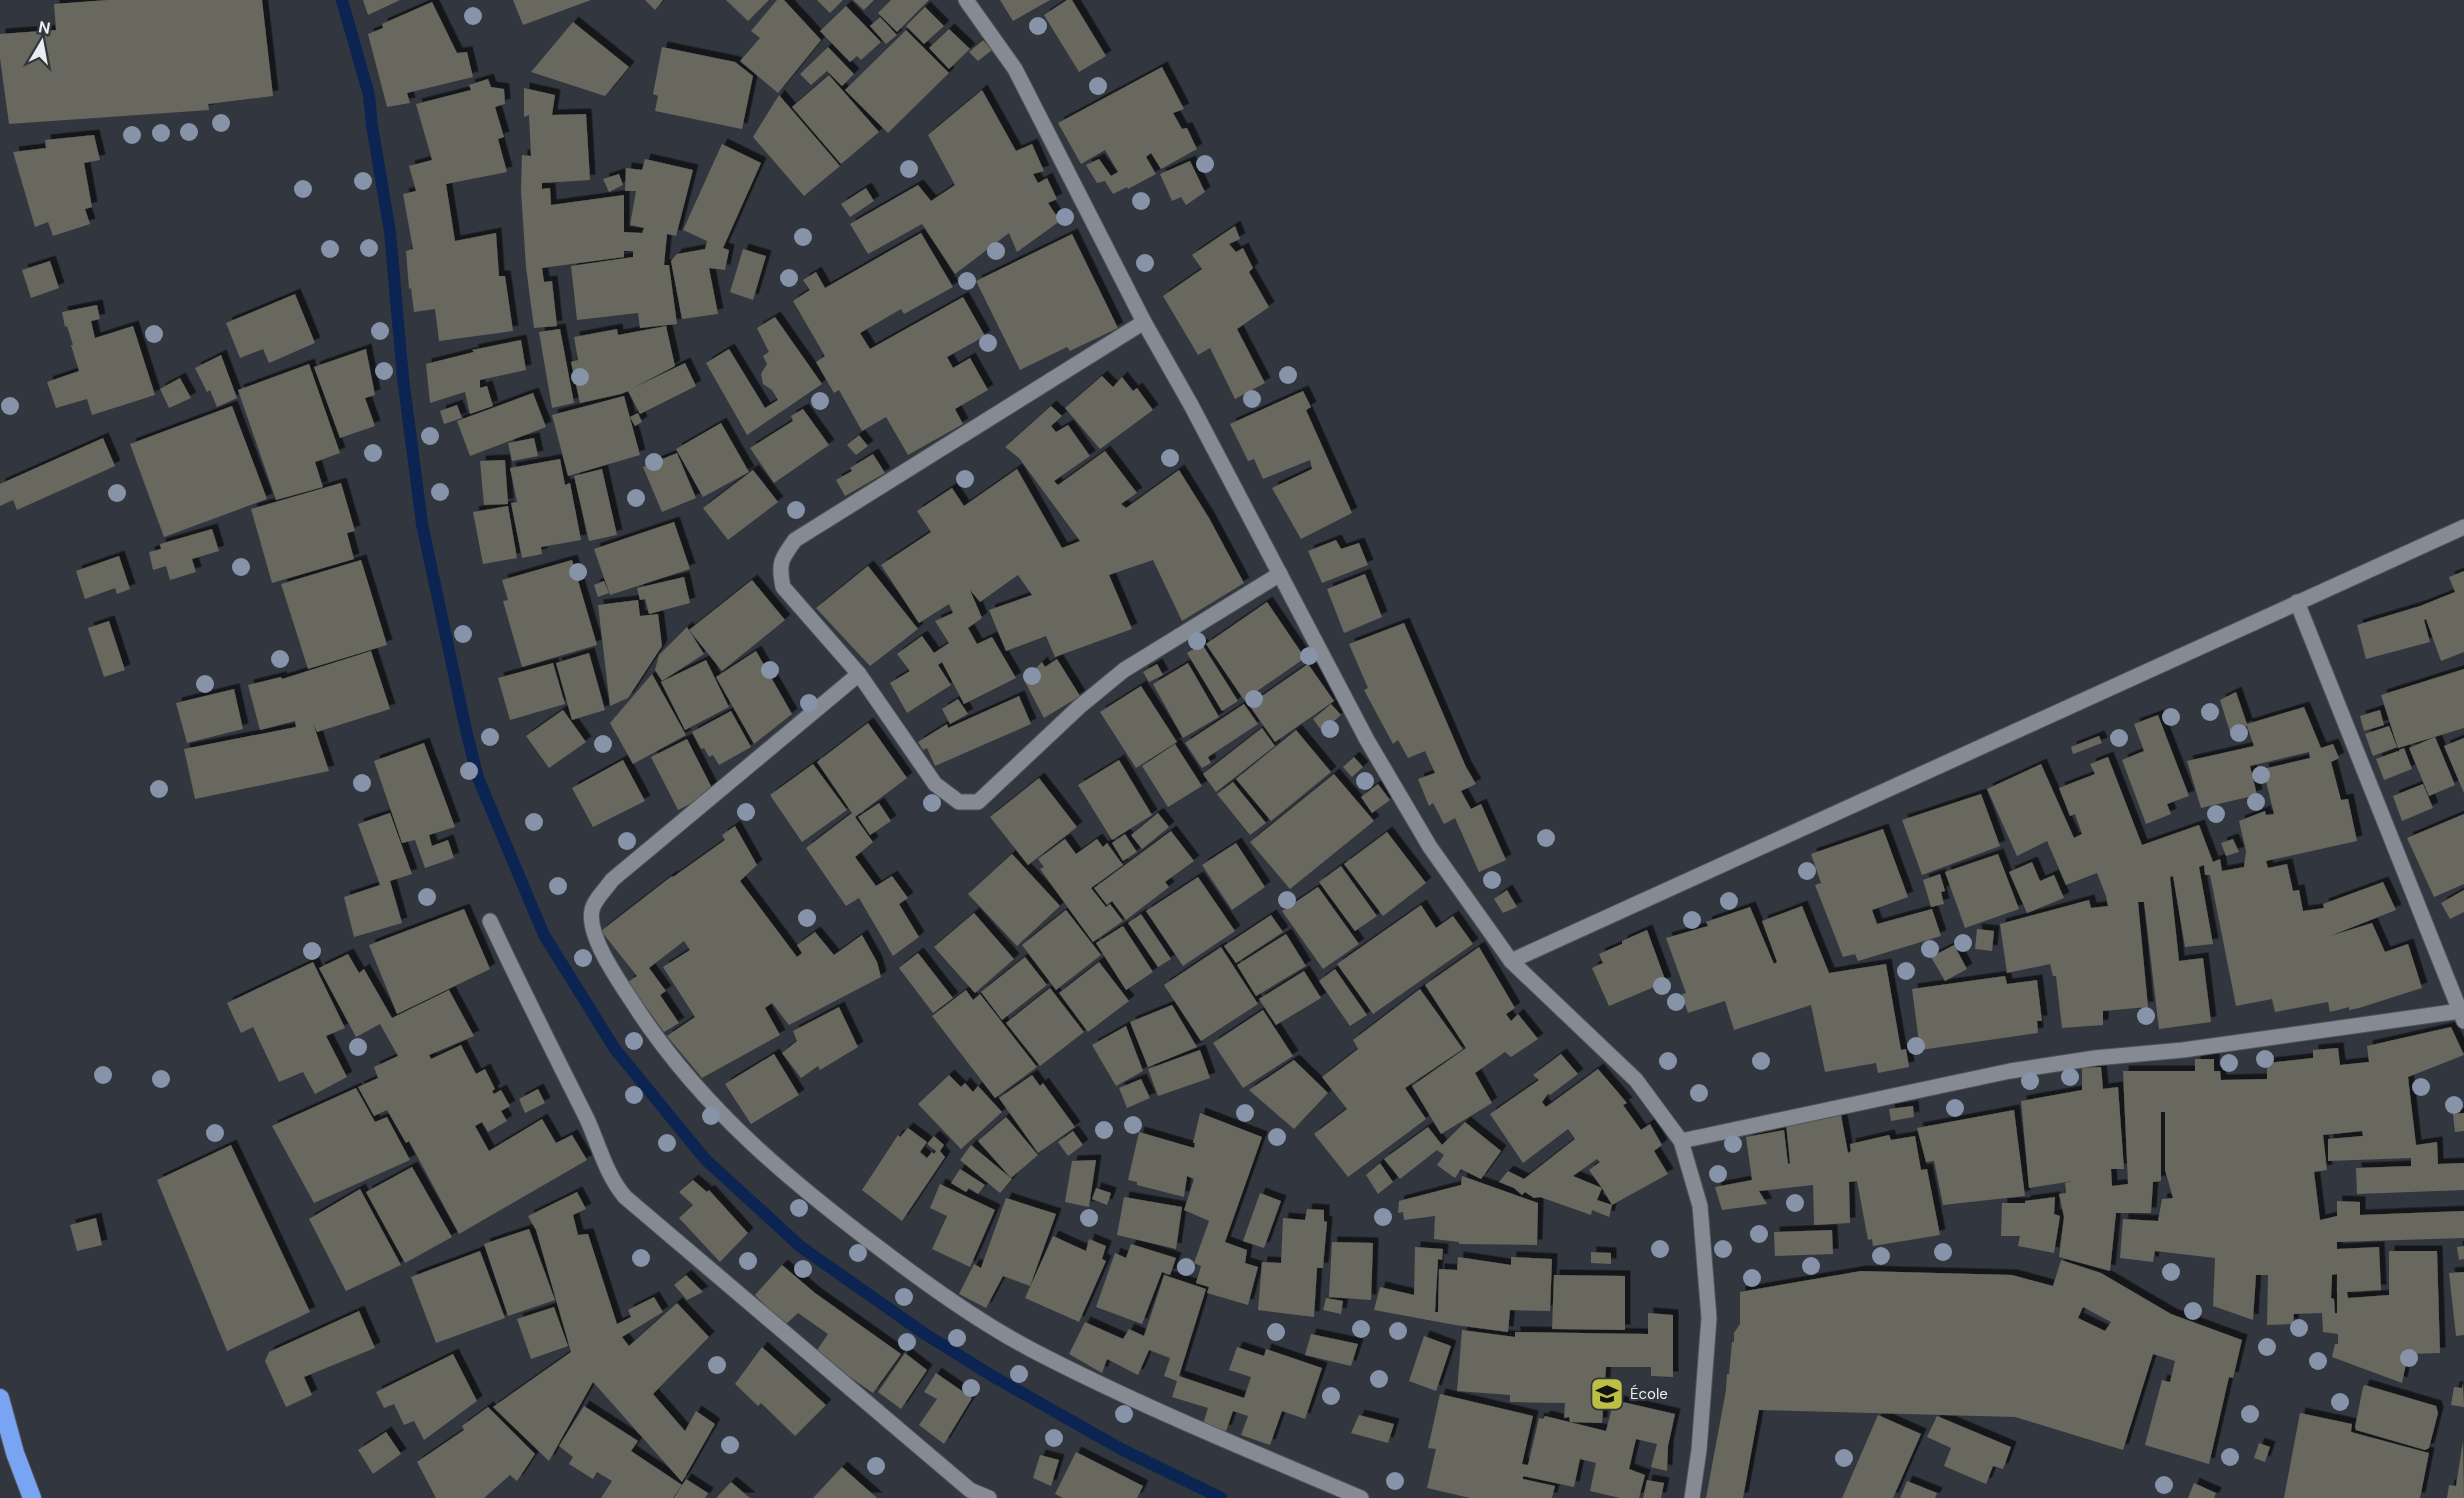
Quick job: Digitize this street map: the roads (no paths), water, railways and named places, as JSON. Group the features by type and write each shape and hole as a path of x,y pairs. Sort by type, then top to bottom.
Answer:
{"highway":[{"path":"0,1398 15,1453 32,1498"}],"street":[{"path":"966,0 1015,69 1144,322 1191,405 1368,740 1430,848 1511,961 1636,1080 1682,1141 1700,1206 1709,1318 1699,1450 1692,1498"},
{"path":"1144,322 795,540 781,558 780,571 783,587 859,674 935,784 958,802 978,802 1079,707 1124,670 1280,574"},
{"path":"1511,961 2464,527"},
{"path":"1682,1141 2010,1071 2095,1058 2183,1050 2462,1016 2297,602"},
{"path":"859,674 612,880 592,908 591,928 619,981 666,1052 733,1127 835,1215 934,1289 1032,1350 1181,1422 1361,1498"},
{"path":"490,921 588,1122 618,1190 965,1494 989,1498"}],"waterway":[{"path":"342,0 369,95 390,232 403,378 422,524 466,730 478,778 544,935 615,1049 705,1159 801,1247 925,1334 989,1374 1121,1449 1221,1498"}],"place":[{"name":"École","path":"1607,1394"}]}
